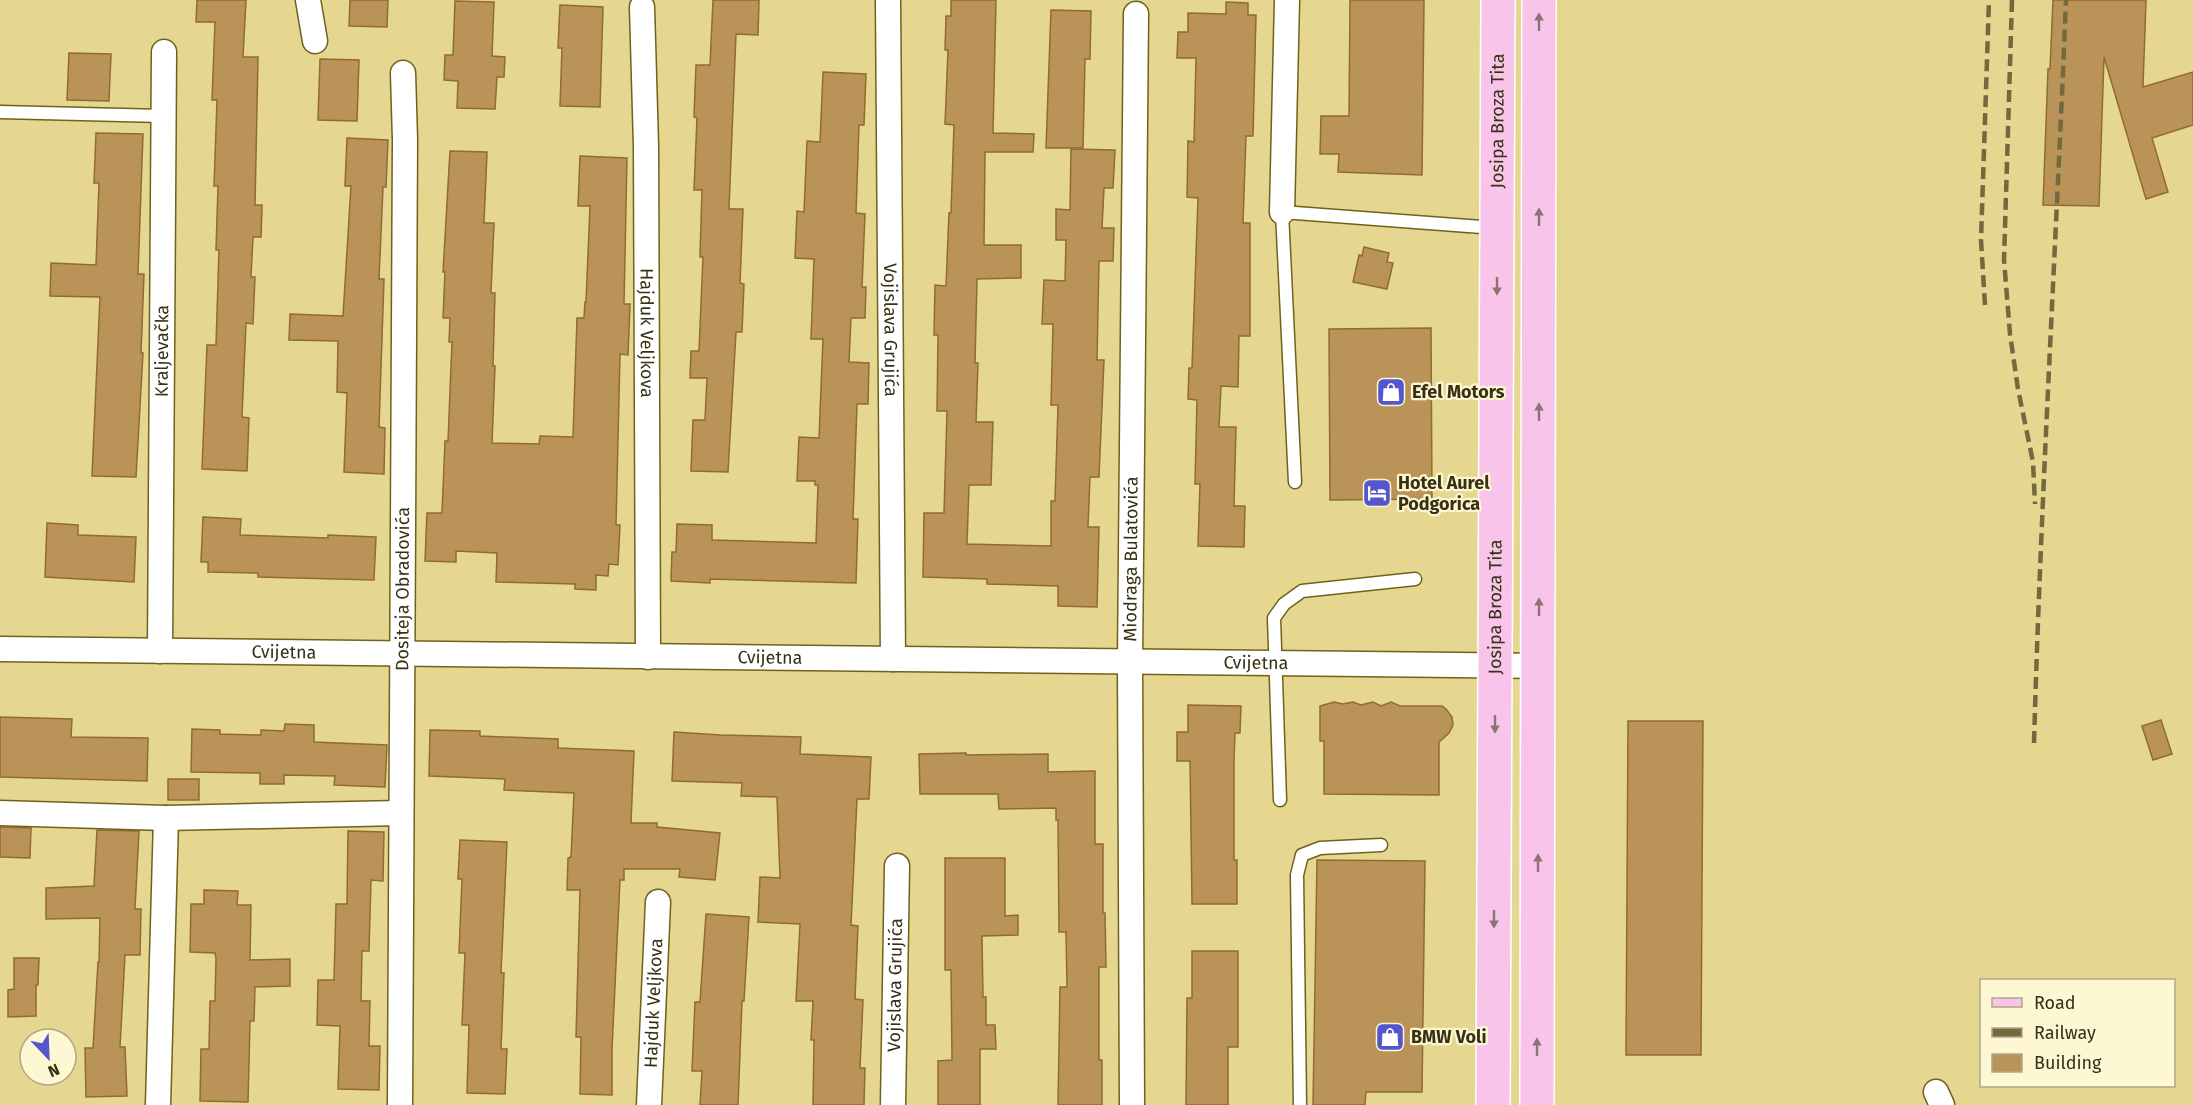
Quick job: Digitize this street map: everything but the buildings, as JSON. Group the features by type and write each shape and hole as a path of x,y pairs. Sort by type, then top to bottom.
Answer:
{"main road":[{"name":"Josipa Broza Tita","path":"1493,1105 1498,0"},
{"path":"1537,1105 1539,0"}],"street":[{"path":"309,0 315,41"},
{"name":"Vojislava Grujića","path":"888,0 892,659"},
{"path":"1282,212 1287,0"},
{"name":"Hajduk Veljkova","path":"642,7 646,146 648,657"},
{"name":"Miodraga Bulatovića","path":"1132,1105 1130,662 1136,14"},
{"name":"Kraljevačka","path":"160,651 164,52"},
{"name":"Dositeja Obradovića","path":"400,1105 405,152 403,73"},
{"name":"Cvijetna","path":"0,649 1539,666"},
{"path":"0,813 166,818 401,813"},
{"path":"158,1105 166,818"},
{"name":"Vojislava Grujića","path":"893,1105 897,866"},
{"name":"Hajduk Veljkova","path":"649,1105 658,902"}],"lane":[{"path":"0,112 163,116"},
{"path":"1296,482 1282,212 1497,228"},
{"path":"1280,800 1274,618 1284,604 1302,591 1415,579"},
{"path":"1300,1105 1297,874 1302,855 1320,848 1381,845"}],"railway":[{"path":"1985,305 1981,240 1989,0"},
{"path":"2012,0 2004,260 2010,334 2018,389 2033,462 2035,504"},
{"path":"2034,743 2066,0"}],"place":[{"name":"Efel Motors","path":"1391,392"},
{"name":"Hotel Aurel Podgorica","path":"1377,493"},
{"name":"BMW Voli","path":"1390,1037"}]}
